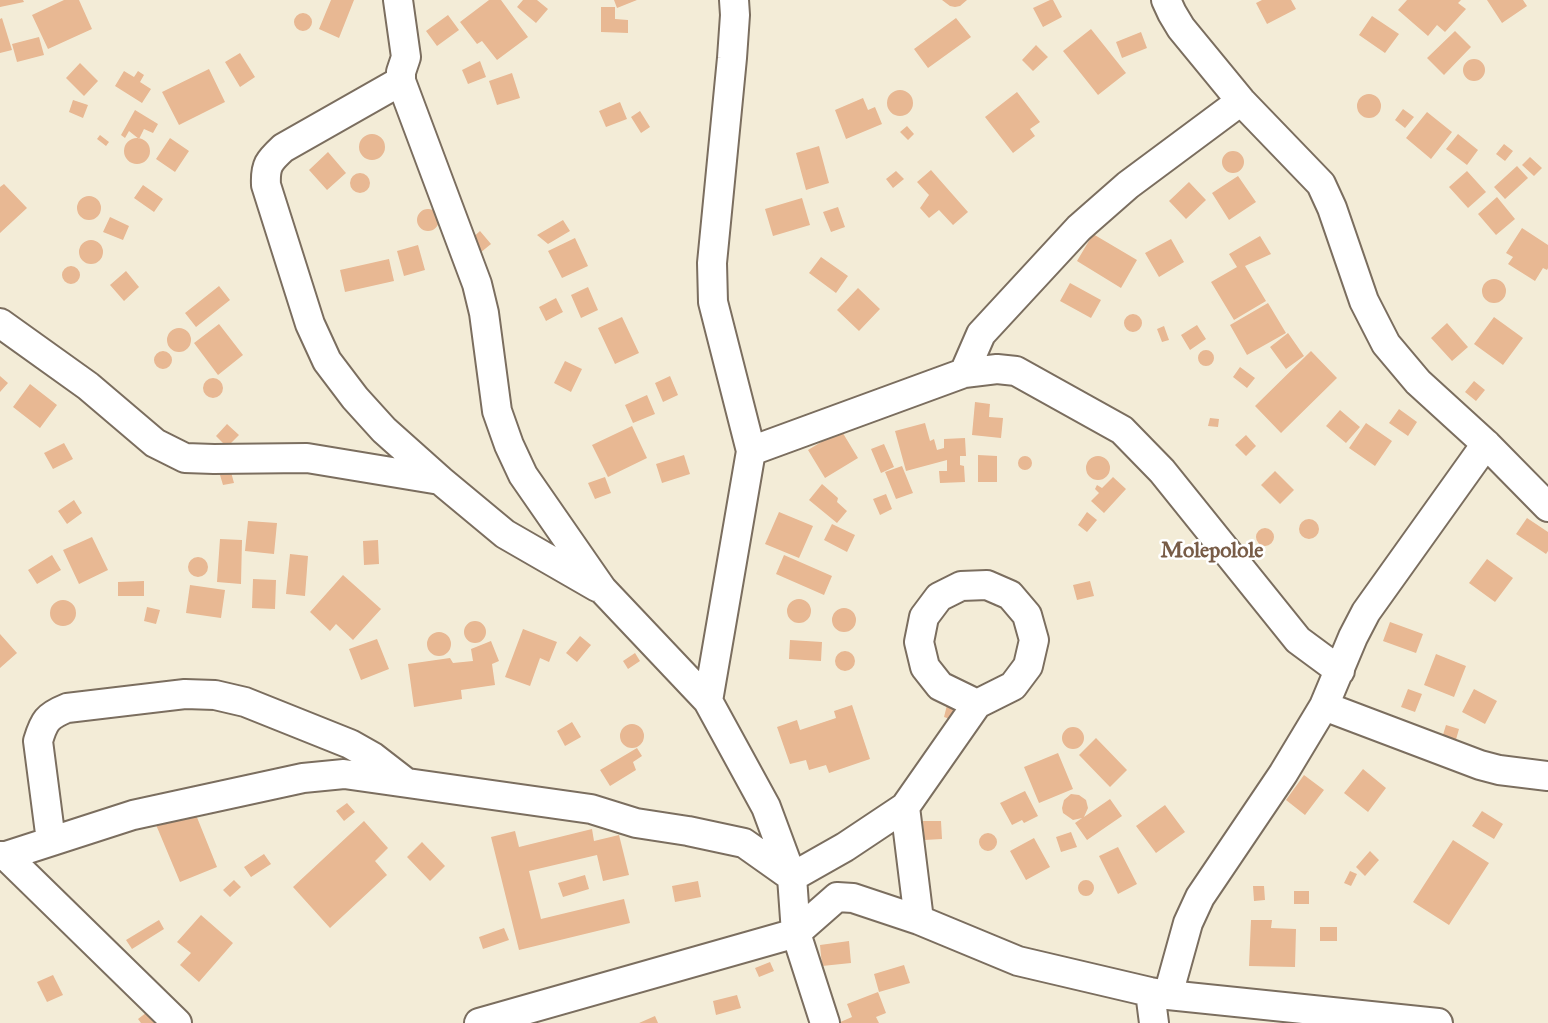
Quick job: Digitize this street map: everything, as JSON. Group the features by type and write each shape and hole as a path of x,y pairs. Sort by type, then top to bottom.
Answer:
{"street":[{"path":"398,0 406,57 401,72 401,81 477,284 484,313 497,411 509,445 523,475 602,589 708,701 765,807 792,877 796,933 825,1023"},
{"path":"708,701 751,451 713,302 712,263 732,58 734,0"},
{"path":"1166,0 1181,28 1241,101 1321,184 1332,208 1364,302 1386,344 1419,382 1486,444 1548,507"},
{"path":"401,81 284,148 270,160 266,172 266,185 310,324 327,361 355,398 384,430 505,534 602,589"},
{"path":"964,373 981,334 1079,228 1128,185 1241,101"},
{"path":"0,323 88,386 154,443 185,458 307,458 440,480"},
{"path":"751,451 964,373 997,369 1016,371 1122,430 1162,471 1298,640 1340,670"},
{"path":"1154,1023 1159,994 1200,897 1283,774 1324,706 1366,612 1486,444"},
{"path":"792,877 845,847 905,807 977,704 1012,686 1028,666 1034,640 1027,615 1010,595 987,585 961,586 939,597 924,617 919,642 925,667 940,686 977,704"},
{"path":"51,841 38,741 41,728 51,715 67,708 185,694 215,695 245,702 350,744 374,757 404,782"},
{"path":"1324,706 1480,765 1499,770 1548,776"},
{"path":"177,1023 3,856 133,815 303,778 344,774 591,809 636,823 744,843 792,877"},
{"path":"905,807 919,920"},
{"path":"479,1023 796,933 837,897 853,898 919,920 1018,961 1159,994 1438,1023"}],"building":[{"path":"0,0 23,0 24,2 0,7"},
{"path":"64,0 79,0 92,29 48,49 32,15"},
{"path":"331,0 354,0 339,38 319,29"},
{"path":"489,0 501,0 528,37 497,60 482,41 477,44 460,22"},
{"path":"523,0 537,0 548,9 536,23 517,7"},
{"path":"614,0 637,0 617,8"},
{"path":"942,0 967,0 955,7"},
{"path":"1053,0 1062,17 1043,27 1033,8"},
{"path":"1262,0 1291,0 1296,9 1267,24 1256,3"},
{"path":"1407,0 1461,0 1458,3 1466,9 1445,32 1437,25 1428,36 1398,10"},
{"path":"1487,0 1523,0 1527,6 1502,23"},
{"path":"601,7 615,7 615,19 628,20 628,33 601,32"},
{"path":"299,13 307,13 312,18 310,29 299,31 294,26 294,18"},
{"path":"448,15 459,30 437,46 426,31"},
{"path":"1372,16 1399,34 1385,53 1359,35"},
{"path":"2,18 12,50 0,53 0,19"},
{"path":"956,18 971,37 928,68 914,49"},
{"path":"1091,29 1126,73 1098,95 1063,51"},
{"path":"1455,31 1471,47 1444,75 1427,58"},
{"path":"1141,32 1147,48 1122,58 1116,42"},
{"path":"39,37 44,55 17,62 12,44"},
{"path":"1036,45 1048,57 1033,71 1022,60"},
{"path":"240,53 255,77 240,87 225,62"},
{"path":"1474,59 1482,62 1485,70 1482,78 1474,81 1466,78 1463,70 1466,62"},
{"path":"480,61 486,77 468,84 462,70"},
{"path":"80,63 98,81 84,96 66,78"},
{"path":"209,69 225,102 179,125 162,92"},
{"path":"124,71 134,77 138,71 144,75 140,82 151,89 142,103 115,86"},
{"path":"512,73 520,98 497,105 489,81"},
{"path":"900,90 909,94 913,103 909,112 900,116 891,112 887,103 891,94"},
{"path":"1017,92 1040,122 1030,129 1035,136 1013,153 985,117"},
{"path":"1369,94 1377,98 1381,106 1377,114 1369,118 1361,114 1357,106 1361,98"},
{"path":"863,98 868,110 875,107 882,124 846,139 835,110"},
{"path":"73,100 88,105 83,118 69,112"},
{"path":"620,102 627,119 606,127 599,111"},
{"path":"1403,109 1414,117 1405,128 1395,120"},
{"path":"135,110 158,124 153,133 144,129 139,139 129,131 125,138 121,135"},
{"path":"640,111 650,127 641,133 631,117"},
{"path":"1427,112 1452,132 1431,159 1406,138"},
{"path":"907,126 914,134 908,140 900,132"},
{"path":"372,134 381,138 385,147 381,156 372,160 363,156 359,147 363,138"},
{"path":"1458,134 1478,150 1467,165 1446,149"},
{"path":"100,135 109,142 106,146 97,139"},
{"path":"137,138 146,142 150,151 146,160 137,164 128,160 124,151 128,142"},
{"path":"170,138 189,151 175,172 156,159"},
{"path":"1504,144 1513,151 1505,161 1496,154"},
{"path":"819,146 829,183 806,190 796,153"},
{"path":"1233,151 1243,158 1244,162 1237,172 1233,173 1223,166 1222,162 1229,152"},
{"path":"328,152 346,173 327,190 309,170"},
{"path":"1530,157 1542,168 1534,176 1522,165"},
{"path":"1517,166 1528,178 1505,199 1494,187"},
{"path":"931,170 968,212 953,225 939,210 929,218 920,208 929,195 917,182"},
{"path":"896,171 904,179 893,188 886,179"},
{"path":"1467,171 1486,192 1468,208 1449,187"},
{"path":"360,173 367,176 370,183 367,190 360,193 353,190 350,183 353,176"},
{"path":"1238,176 1256,202 1229,220 1212,193"},
{"path":"1189,182 1206,200 1186,219 1169,201"},
{"path":"4,184 27,208 0,233 0,187"},
{"path":"143,185 163,199 154,212 134,198"},
{"path":"89,196 97,200 101,208 97,216 89,220 81,216 77,208 81,200"},
{"path":"1497,197 1515,219 1496,235 1478,214"},
{"path":"802,198 810,225 773,236 765,209"},
{"path":"838,207 845,227 831,232 823,212"},
{"path":"428,209 436,212 439,220 436,228 428,231 420,228 417,220 420,212"},
{"path":"110,217 129,226 123,240 103,232"},
{"path":"563,220 570,231 548,244 537,235"},
{"path":"1522,228 1548,245 1548,268 1547,270 1543,268 1535,281 1508,264 1513,257 1506,253"},
{"path":"480,231 491,244 480,253 470,240"},
{"path":"1093,234 1137,260 1121,288 1077,261"},
{"path":"1260,236 1271,254 1245,266 1266,301 1234,320 1211,282 1237,267 1229,254"},
{"path":"575,238 588,266 562,278 548,251"},
{"path":"1171,239 1184,262 1159,277 1145,253"},
{"path":"91,240 96,241 102,247 102,257 96,263 91,264 86,263 80,257 79,252 80,247 86,241"},
{"path":"418,245 425,270 404,276 397,251"},
{"path":"821,257 848,276 836,293 809,273"},
{"path":"389,259 394,281 345,292 340,270"},
{"path":"67,266 75,266 80,271 78,282 67,284 62,279 62,271"},
{"path":"126,271 139,287 124,301 110,285"},
{"path":"1494,279 1503,282 1506,291 1503,300 1494,303 1485,300 1482,291 1485,282"},
{"path":"1070,283 1101,300 1091,318 1060,301"},
{"path":"219,286 230,300 196,327 185,313"},
{"path":"588,287 598,310 581,318 571,295"},
{"path":"858,288 880,309 859,331 837,310"},
{"path":"556,298 563,312 546,321 539,307"},
{"path":"1268,303 1286,333 1247,355 1230,325"},
{"path":"1133,314 1141,319 1142,323 1137,331 1133,332 1125,327 1124,323 1129,315"},
{"path":"622,317 639,353 615,364 598,328"},
{"path":"1494,317 1523,338 1503,365 1474,344"},
{"path":"1447,323 1468,347 1452,361 1431,338"},
{"path":"219,324 243,355 218,375 194,343"},
{"path":"1197,325 1206,339 1190,350 1181,335"},
{"path":"1164,326 1169,340 1162,342 1157,329"},
{"path":"179,328 184,329 190,335 190,345 184,351 179,352 174,351 168,345 167,340 168,335 174,329"},
{"path":"1288,333 1304,356 1286,369 1270,347"},
{"path":"1206,350 1212,352 1214,358 1212,364 1206,366 1200,364 1198,358 1200,352"},
{"path":"163,351 169,354 172,360 169,366 163,369 157,366 154,360 157,354"},
{"path":"1311,351 1337,378 1281,433 1255,406"},
{"path":"565,361 582,369 571,392 554,383"},
{"path":"1240,367 1255,378 1247,388 1233,377"},
{"path":"0,376 8,383 0,392"},
{"path":"670,376 678,395 663,402 655,383"},
{"path":"213,378 220,381 223,388 220,395 213,398 206,395 203,388 206,381"},
{"path":"1474,381 1485,390 1476,401 1465,392"},
{"path":"30,384 57,405 40,428 13,407"},
{"path":"647,395 655,414 633,423 625,405"},
{"path":"975,402 990,404 989,417 1003,418 1001,438 972,435"},
{"path":"1399,409 1417,422 1408,436 1389,423"},
{"path":"1340,410 1360,427 1346,443 1326,426"},
{"path":"1210,418 1219,419 1218,427 1208,426"},
{"path":"925,423 930,441 934,439 937,450 944,448 944,439 965,438 966,456 960,456 960,465 964,466 965,482 940,483 939,471 947,471 947,460 906,471 895,431"},
{"path":"1366,423 1392,441 1375,466 1349,448"},
{"path":"227,424 239,435 227,447 216,436"},
{"path":"632,426 647,458 608,477 592,445"},
{"path":"841,430 858,458 825,478 808,450"},
{"path":"1246,435 1256,446 1246,456 1235,445"},
{"path":"64,443 73,459 53,469 44,453"},
{"path":"884,444 894,467 881,473 871,449"},
{"path":"684,455 690,474 662,483 656,464"},
{"path":"978,455 997,456 997,482 978,482"},
{"path":"1022,456 1028,456 1032,463 1028,470 1022,470 1018,466 1018,460"},
{"path":"1098,456 1107,459 1110,468 1107,477 1098,480 1089,477 1086,468 1089,459"},
{"path":"902,466 913,493 896,499 885,472"},
{"path":"1275,471 1294,490 1280,504 1261,485"},
{"path":"231,472 234,483 223,485 220,475"},
{"path":"605,477 611,493 595,499 588,483"},
{"path":"1113,477 1126,489 1104,513 1091,501 1099,493 1095,489 1097,485 1102,488"},
{"path":"822,484 838,498 837,502 847,511 837,523 809,500"},
{"path":"886,494 892,509 880,515 873,499"},
{"path":"74,500 82,513 67,524 58,511"},
{"path":"779,512 813,526 799,558 765,544"},
{"path":"1087,512 1097,520 1087,532 1078,525"},
{"path":"1527,518 1548,532 1546,554 1516,534"},
{"path":"1309,519 1316,522 1319,529 1316,536 1309,539 1302,536 1299,529 1302,522"},
{"path":"248,521 277,523 274,554 245,551"},
{"path":"832,524 855,535 847,552 824,540"},
{"path":"1265,528 1271,531 1274,537 1271,543 1265,546 1259,543 1256,537 1259,531"},
{"path":"92,537 108,570 79,584 63,550"},
{"path":"220,539 242,540 241,584 217,582"},
{"path":"378,540 379,564 364,565 363,541"},
{"path":"290,554 308,556 305,596 286,594"},
{"path":"52,555 61,570 37,584 28,570"},
{"path":"784,555 832,576 824,595 776,574"},
{"path":"198,557 205,560 208,567 205,574 198,577 191,574 188,567 191,560"},
{"path":"1487,559 1513,578 1495,602 1469,583"},
{"path":"343,575 381,609 353,640 336,624 330,631 310,612"},
{"path":"253,579 276,580 275,609 252,608"},
{"path":"144,581 144,596 118,596 118,582"},
{"path":"1090,581 1094,596 1077,600 1073,585"},
{"path":"190,585 225,590 221,618 186,613"},
{"path":"799,599 808,602 811,611 808,620 799,623 790,620 787,611 790,602"},
{"path":"63,600 72,604 76,613 72,622 63,626 54,622 50,613 54,604"},
{"path":"147,607 160,610 156,624 144,621"},
{"path":"844,608 852,612 856,620 852,628 844,632 836,628 832,620 836,612"},
{"path":"475,621 483,624 486,632 483,640 475,643 467,640 464,632 467,624"},
{"path":"1390,622 1423,634 1416,653 1383,641"},
{"path":"523,629 557,642 549,662 540,658 530,686 505,677"},
{"path":"439,632 448,635 451,644 448,653 439,656 430,653 427,644 430,635"},
{"path":"0,634 17,653 0,668"},
{"path":"580,636 591,645 577,662 566,653"},
{"path":"377,639 389,669 361,680 349,649"},
{"path":"790,640 822,642 821,661 789,659"},
{"path":"491,641 499,661 492,664 495,685 461,690 462,699 414,707 408,664 450,658 453,663 473,661 471,649"},
{"path":"845,651 852,654 855,661 852,668 845,671 838,668 835,661 838,654"},
{"path":"635,653 640,661 628,669 623,661"},
{"path":"1436,654 1466,666 1454,697 1424,685"},
{"path":"1408,689 1422,694 1415,712 1401,707"},
{"path":"1474,689 1497,701 1485,724 1462,712"},
{"path":"852,705 870,759 829,773 826,765 809,770 806,760 790,764 777,727 797,720 800,730 836,718 834,711"},
{"path":"947,705 962,711 958,722 944,717"},
{"path":"572,722 581,737 565,746 557,731"},
{"path":"632,724 637,725 643,731 643,741 637,747 632,748 627,747 621,741 620,736 621,731 627,725"},
{"path":"1446,725 1459,729 1455,743 1442,738"},
{"path":"1073,727 1083,734 1084,738 1077,748 1073,749 1063,742 1062,738 1069,728"},
{"path":"1096,738 1127,770 1110,787 1079,755"},
{"path":"637,748 642,756 633,762 636,770 610,786 600,770"},
{"path":"1058,753 1073,789 1039,803 1024,767"},
{"path":"1363,769 1386,788 1368,812 1344,793"},
{"path":"1304,775 1324,790 1305,815 1286,800"},
{"path":"1025,791 1038,816 1024,823 1022,820 1012,825 1000,803"},
{"path":"1071,794 1079,795 1086,800 1088,808 1084,817 1110,799 1122,816 1087,840 1075,823 1082,818 1073,820 1063,813 1064,800"},
{"path":"347,803 355,812 344,821 336,811"},
{"path":"192,805 217,867 180,882 154,820"},
{"path":"1165,805 1185,832 1156,853 1136,826"},
{"path":"1482,811 1503,824 1494,839 1472,826"},
{"path":"364,821 388,848 375,861 387,875 330,928 293,887"},
{"path":"923,821 941,821 942,839 924,840"},
{"path":"592,829 594,841 619,835 629,875 603,881 597,855 529,871 541,919 624,899 630,923 519,950 491,837 515,831 519,847"},
{"path":"1071,832 1077,847 1061,852 1056,837"},
{"path":"988,833 994,836 997,842 994,848 988,851 982,848 979,842 982,836"},
{"path":"1034,838 1050,867 1026,880 1010,851"},
{"path":"1453,840 1489,863 1449,925 1413,902"},
{"path":"422,842 445,866 430,881 407,857"},
{"path":"1118,847 1137,884 1118,894 1099,856"},
{"path":"1370,851 1379,860 1365,876 1356,867"},
{"path":"264,854 271,864 251,877 244,867"},
{"path":"1350,871 1357,874 1351,886 1344,883"},
{"path":"585,875 589,889 563,897 558,883"},
{"path":"234,880 241,887 230,897 223,890"},
{"path":"1086,880 1092,882 1094,888 1092,894 1086,896 1080,894 1078,888 1080,882"},
{"path":"698,881 701,897 675,902 672,886"},
{"path":"1253,886 1264,886 1265,900 1254,901"},
{"path":"1294,891 1309,891 1309,904 1294,904"},
{"path":"201,915 233,943 199,982 180,965 191,953 177,942"},
{"path":"159,920 164,929 132,949 126,940"},
{"path":"1251,920 1272,920 1271,928 1296,929 1295,967 1249,966"},
{"path":"1320,927 1337,927 1337,941 1320,941"},
{"path":"504,928 509,940 483,949 479,937"},
{"path":"849,941 851,963 822,966 820,945"},
{"path":"770,962 774,971 759,977 755,968"},
{"path":"904,965 910,983 879,992 874,974"},
{"path":"53,975 63,995 47,1002 37,982"},
{"path":"878,992 886,1013 876,1017 879,1023 838,1023 852,1017 847,1004"},
{"path":"737,995 741,1008 716,1015 713,1001"},
{"path":"155,1006 163,1023 141,1023 138,1019"},
{"path":"655,1016 658,1023 639,1023"}],"district":[{"name":"Molepolole","path":"1212,552"}]}
